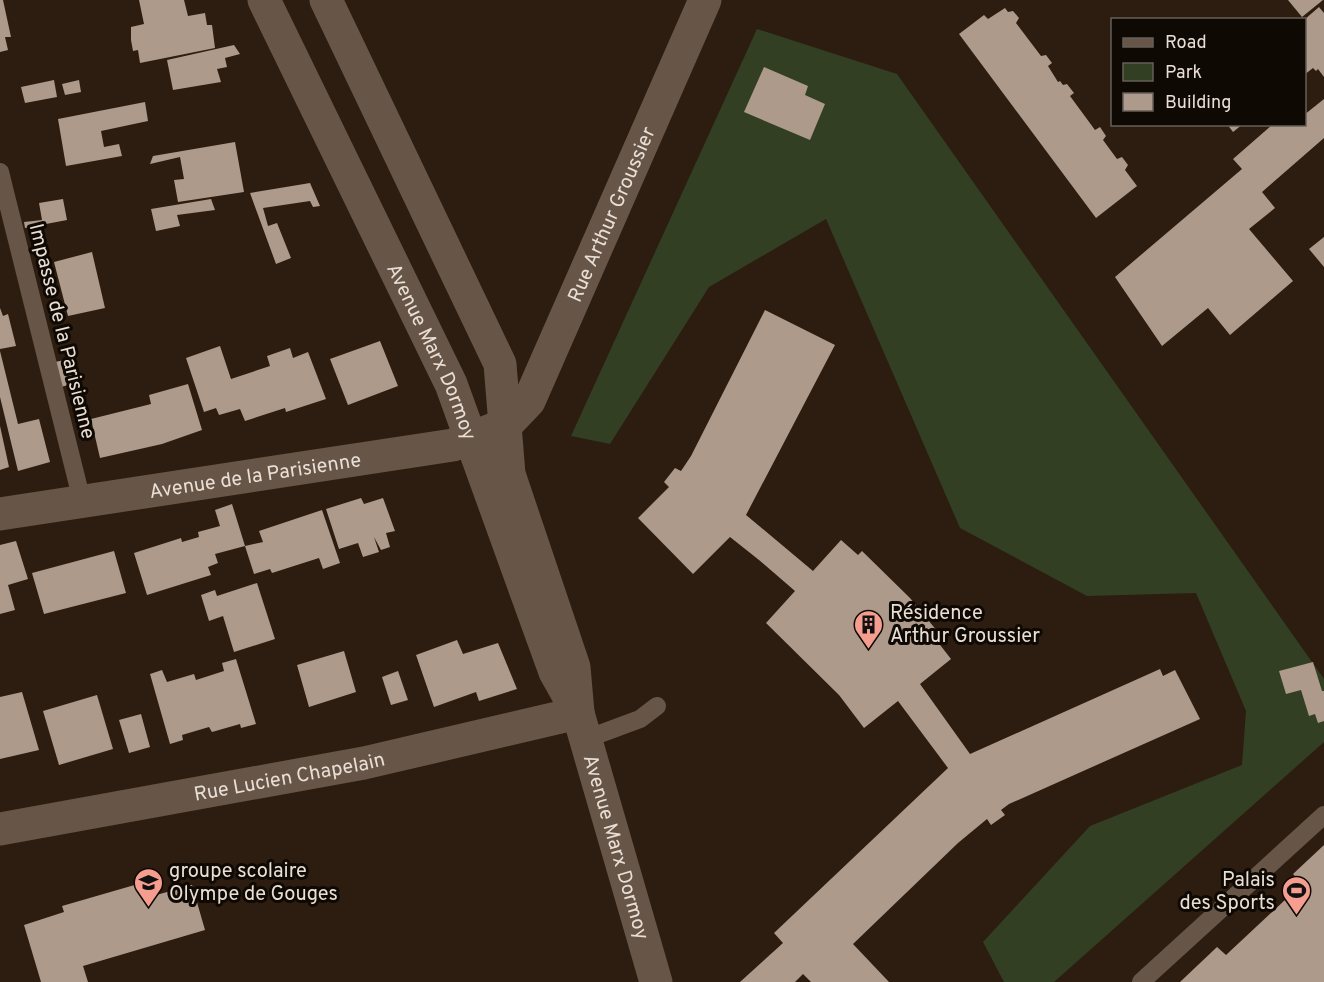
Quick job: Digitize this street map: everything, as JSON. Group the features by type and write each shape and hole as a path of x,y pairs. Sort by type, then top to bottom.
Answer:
{"street":[{"name":"Avenue Marx Dormoy","path":"264,0 451,384 555,672 582,726"},
{"name":"Avenue Marx Dormoy","path":"326,0 500,364 507,424 509,474 574,667 582,726 656,982"},
{"name":"Rue Arthur Groussier","path":"507,424 529,401 705,0"},
{"name":"Avenue de la Parisienne","path":"0,514 453,445 507,424"},
{"name":"Rue Lucien Chapelain","path":"0,829 582,726"}],"lane":[{"name":"Impasse de la Parisienne","path":"0,172 82,501"},
{"path":"582,726 640,719 657,706"},
{"path":"1141,982 1324,815"}],"green space":[{"path":"757,29 897,74 1324,679 1324,742 1054,982 1004,982 983,942 1090,826 1242,765 1246,711 1196,593 1087,596 960,528 826,219 709,287 610,444 571,436"}],"building":[{"path":"0,0 3,0 11,37 5,37 8,50 0,52"},
{"path":"139,0 184,0 188,16 205,13 207,25 212,25 215,48 140,63 138,50 133,51 131,40 131,27 144,24"},
{"path":"1288,0 1323,0 1302,17"},
{"path":"1319,7 1324,13 1324,77 1318,69 1316,71 1313,68 1306,73 1306,18"},
{"path":"1005,8 1008,12 1013,11 1019,18 1016,23 1041,56 1046,55 1052,63 1048,66 1058,82 1060,81 1063,85 1067,84 1074,93 1070,96 1095,130 1100,127 1106,136 1103,140 1117,159 1122,157 1128,165 1125,170 1137,186 1096,218 959,34 984,15 988,19"},
{"path":"234,45 240,54 225,58 227,67 217,69 221,82 173,90 167,60"},
{"path":"764,67 808,86 805,95 825,104 810,140 744,112"},
{"path":"54,80 57,97 25,103 21,87"},
{"path":"79,80 81,92 65,95 62,84"},
{"path":"1324,99 1324,138 1262,192 1275,208 1249,229 1293,281 1230,335 1208,308 1162,346 1115,277 1242,169 1233,159 1271,126 1306,126 1306,113"},
{"path":"145,102 148,121 101,131 104,147 119,144 122,156 66,166 58,119"},
{"path":"1228,126 1240,126 1233,132"},
{"path":"235,142 244,192 178,202 174,180 184,179 180,157 150,164 153,156"},
{"path":"310,183 320,206 313,207 310,201 263,208 268,226 277,223 291,258 276,264 250,193"},
{"path":"63,199 67,220 25,228 24,222 42,220 39,203"},
{"path":"211,199 215,210 177,215 180,226 156,231 151,209"},
{"path":"1324,237 1324,267 1309,249"},
{"path":"92,252 105,308 68,316 54,262"},
{"path":"0,308 3,316 8,314 16,346 0,349"},
{"name":"Résidence Arthur Groussier","path":"765,310 835,345 746,515 813,571 841,540 858,555 862,551 910,598 942,637 937,641 951,659 920,684 970,754 1160,669 1163,676 1175,670 1200,719 1009,804 1001,810 1005,815 991,825 987,819 958,843 853,944 889,982 811,982 803,974 795,982 740,982 783,943 774,933 948,768 898,701 864,728 839,695 766,623 795,591 759,560 730,537 693,574 638,518 669,487 664,482 675,468 681,471 691,456"},
{"path":"380,341 398,386 348,405 330,359"},
{"path":"220,346 231,379 270,366 267,356 290,348 293,358 308,352 326,399 286,412 285,408 245,421 240,409 219,415 216,408 204,412 186,358"},
{"path":"0,351 18,424 39,419 50,462 18,471 0,397"},
{"path":"69,359 76,383 61,387 55,362"},
{"path":"188,384 202,430 162,444 100,458 91,419 151,404 149,395"},
{"path":"0,426 9,467 0,470"},
{"path":"361,498 364,504 383,498 395,531 386,533 390,547 381,550 374,537 379,552 363,557 358,543 339,549 326,509"},
{"path":"232,504 245,546 215,554 218,563 208,567 211,575 147,595 134,553 181,538 182,542 199,537 198,532 220,526 215,510"},
{"path":"322,510 340,563 323,569 319,558 272,573 270,569 254,574 245,546 263,542 259,531"},
{"path":"16,541 28,579 8,585 15,610 0,614 0,545"},
{"path":"114,551 126,593 44,614 32,573"},
{"path":"257,583 275,639 234,652 223,616 209,621 201,595 215,590 217,596"},
{"path":"457,640 463,654 498,643 517,689 479,701 476,692 434,707 416,655"},
{"path":"344,651 356,692 309,707 297,665"},
{"path":"236,659 256,724 241,728 240,724 212,732 209,727 182,735 183,740 170,744 150,674 162,670 167,682 194,674 196,680 224,671 222,663"},
{"path":"1313,662 1322,691 1324,691 1324,721 1318,723 1315,714 1309,716 1301,690 1286,694 1279,671"},
{"path":"398,671 408,700 391,705 382,677"},
{"path":"22,692 39,750 0,759 0,697"},
{"path":"97,695 113,749 59,765 43,711"},
{"path":"141,714 150,747 129,753 119,720"},
{"name":"Palais des Sports","path":"1324,845 1324,982 1180,982 1217,947 1226,955 1302,884 1293,874"},
{"path":"138,884 142,899 192,885 205,930 83,966 88,982 41,982 24,925 64,912 62,906"}],"place":[{"name":"Résidence Arthur Groussier","path":"869,650"},
{"name":"groupe scolaire Olympe de Gouges","path":"148,908"},
{"name":"Palais des Sports","path":"1296,916"}]}
